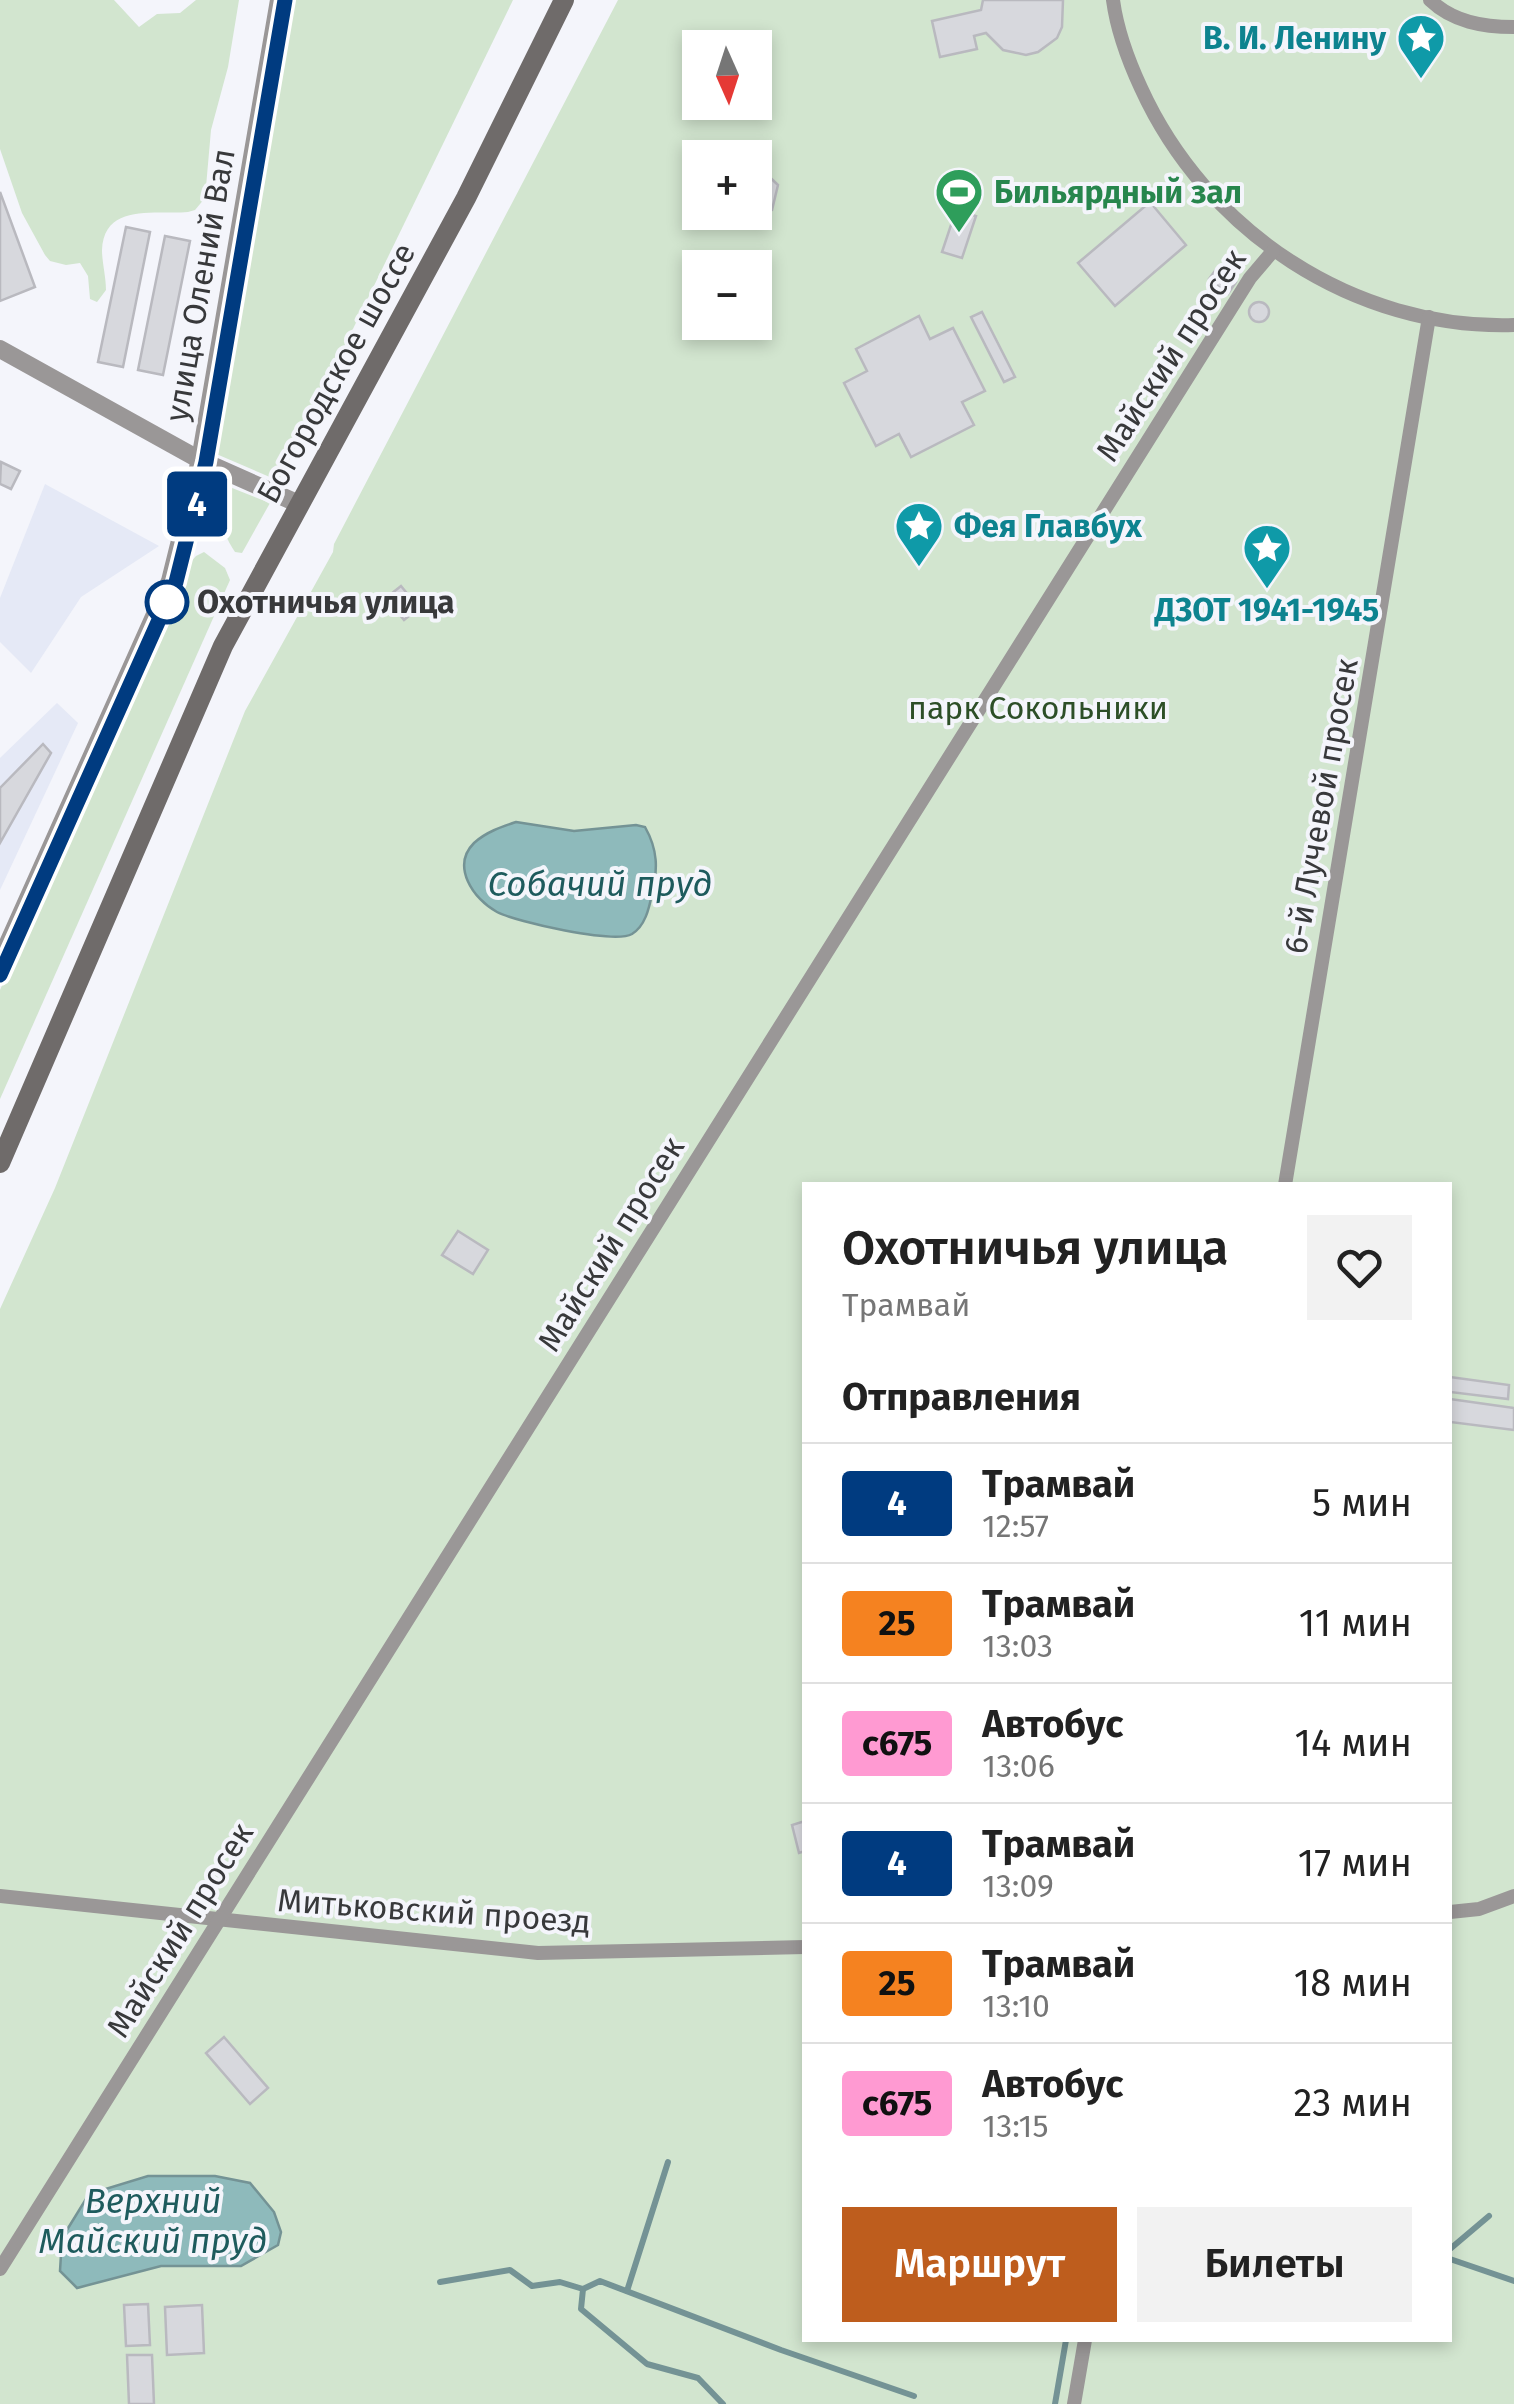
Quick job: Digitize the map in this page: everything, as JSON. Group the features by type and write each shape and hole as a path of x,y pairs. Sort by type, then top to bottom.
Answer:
{"main road":[{"name":"Богородское шоссе","path":"0,1163 223,646 466,198 564,0"}],"street":[{"name":"улица Олений Вал","path":"0,961 170,580 200,460 279,0"},
{"path":"1113,0 1130,64 1155,118 1187,168 1227,212 1273,251 1347,292 1429,318 1514,324"},
{"path":"1430,0 1456,17 1478,25 1514,26"},
{"name":"Майский просек","path":"0,2268 1250,278 1273,251"},
{"name":"6-й Лучевой просек","path":"1285,1182 1429,318"},
{"path":"0,349 200,460 299,504"},
{"name":"Митьковский проезд","path":"0,1896 538,1953 802,1947"},
{"path":"1452,1912 1479,1909 1514,1896"},
{"path":"1074,2404 1086,2342"}],"shaded area":[{"path":"45,484 159,546 81,597 31,673 0,642 0,598"},
{"path":"57,703 78,723 0,890 0,758"}],"green space":[{"path":"0,0 114,0 139,27 157,14 180,13 196,0 239,0 228,67 211,130 205,198 188,212 134,214 112,224 102,250 106,290 97,302 90,299 88,276 80,263 66,265 50,261 45,255 22,213 0,149"},
{"path":"289,0 513,0 279,481 214,453"},
{"name":"парк Сокольники","path":"618,0 1514,0 1514,2404 0,2404 0,1309 55,1188 245,711 333,552"},
{"path":"217,482 270,503 242,553 235,552 223,528"},
{"path":"204,552 225,568 230,580 0,1099 0,990 189,564"}],"water":[{"name":"Собачий пруд","path":"516,822 574,831 645,827 655,852 656,868 646,917 640,926 632,934 622,936 586,934 524,921 488,906 468,881 467,852 484,836"},
{"name":"Верхний Майский пруд","path":"148,2176 215,2176 250,2183 274,2212 281,2232 278,2245 241,2266 161,2266 77,2288 60,2271 62,2238 89,2194"}],"building":[{"path":"983,0 1063,0 1062,27 1057,38 1038,52 1026,55 1003,50 986,33 974,36 977,49 940,57 932,21 981,10"},
{"path":"772,179 778,185 772,210"},
{"path":"0,192 35,287 0,301"},
{"path":"1150,202 1186,245 1115,306 1078,263"},
{"name":"Бильярдный зал","path":"956,210 976,216 962,258 942,252"},
{"path":"126,227 150,232 123,367 98,362"},
{"path":"165,236 190,241 163,375 138,370"},
{"path":"1217,268 1236,282 1228,294 1209,279"},
{"path":"1259,302 1269,312 1259,322 1249,312"},
{"path":"982,312 1015,377 1004,382 971,317"},
{"path":"919,316 930,339 953,328 985,391 962,402 974,425 911,457 899,434 876,446 844,383 867,371 856,349"},
{"path":"1,462 20,471 11,489 0,484"},
{"path":"401,586 419,608 404,620 386,598"},
{"path":"43,744 51,753 0,843 0,788"},
{"path":"458,1231 488,1250 473,1274 442,1255"},
{"path":"1452,1377 1509,1385 1508,1399 1452,1392"},
{"path":"1452,1399 1514,1408 1514,1430 1452,1422"},
{"path":"802,1822 799,1853 792,1825"},
{"path":"224,2037 268,2088 250,2104 206,2053"},
{"path":"148,2304 150,2345 126,2346 124,2305"},
{"path":"202,2305 204,2353 167,2355 165,2307"},
{"path":"127,2355 152,2355 154,2404 129,2404"}],"waterway":[{"path":"627,2291 668,2162"},
{"path":"1452,2247 1489,2216"},
{"path":"1452,2260 1514,2281"},
{"path":"440,2282 510,2270 532,2286 560,2282 583,2289 581,2309 647,2364 698,2378 723,2404"},
{"path":"583,2289 600,2281 914,2396"},
{"path":"1055,2404 1066,2342"}],"tram line":[{"path":"0,975 176,582 205,463 285,0"},
{"name":"4","path":"0,975 176,582 187,545 206,462 285,0"}],"place":[{"name":"В. И. Ленину","path":"1421,80"},
{"name":"Бильярдный зал","path":"959,234"},
{"name":"Фея Главбух","path":"919,568"},
{"name":"ДЗОТ 1941-1945","path":"1267,590"},
{"name":"Охотничья улица","path":"167,602"}]}
